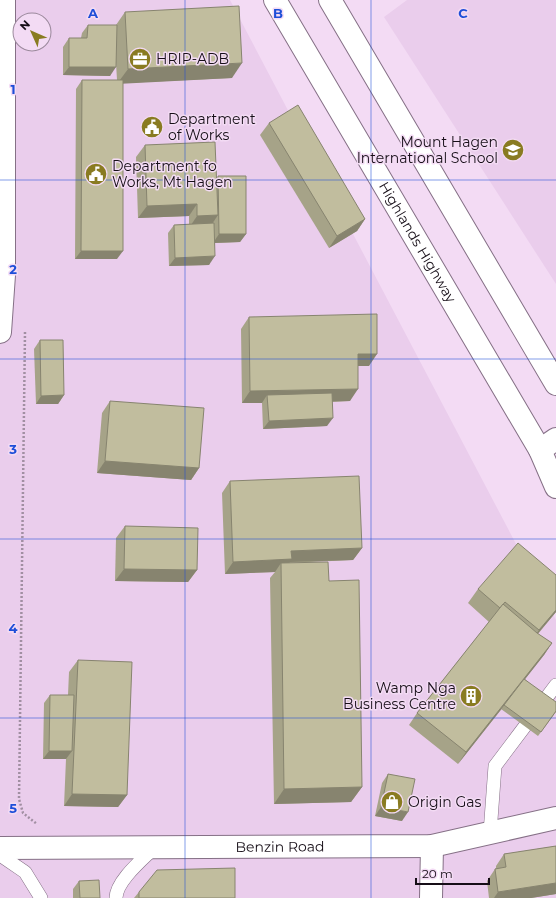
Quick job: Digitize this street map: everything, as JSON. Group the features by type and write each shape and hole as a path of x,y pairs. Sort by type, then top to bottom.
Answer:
{"main road":[{"path":"0,332 4,275 4,0"},
{"name":"Highlands Highway","path":"276,0 548,445 556,487"},
{"path":"330,0 556,384"},
{"name":"Benzin Road","path":"0,848 432,846 556,818"},
{"path":"431,898 432,846"}],"lane":[{"path":"490,833 495,766 556,685"},
{"path":"116,898 116,891 131,872 155,847"},
{"path":"0,855 25,872 41,898"}],"path":[{"path":"26,326 19,799 23,813 41,826"}],"shaded area":[{"path":"10,0 230,0 556,620 556,898 0,898 0,267"},
{"name":"Mount Hagen International School","path":"407,0 556,0 556,284 384,17"}],"building":[{"path":"239,6 242,63 128,69 125,12"},
{"path":"88,25 117,25 116,67 69,67 69,38 87,38"},
{"name":"Department fo Works, Mt Hagen","path":"82,80 123,80 123,251 81,251"},
{"path":"298,105 365,219 337,236 269,123"},
{"path":"215,142 218,215 197,216 197,204 147,206 145,145"},
{"path":"218,176 246,176 246,234 219,234"},
{"path":"214,223 215,256 175,258 174,225"},
{"path":"377,314 377,354 358,354 358,389 250,391 249,317"},
{"path":"40,340 63,340 64,395 41,396"},
{"path":"332,393 333,418 269,421 267,395"},
{"path":"110,401 204,408 199,468 105,461"},
{"path":"359,476 362,548 291,551 292,559 233,562 230,481"},
{"path":"125,526 198,528 197,570 124,569"},
{"path":"518,543 556,575 556,610 539,630 505,602 500,608 478,589"},
{"path":"328,562 329,581 359,580 362,787 284,789 281,563"},
{"name":"Wamp Nga Business Centre","path":"503,604 537,633 552,643 466,752 417,713"},
{"path":"78,660 132,662 127,795 72,794"},
{"path":"524,679 556,702 556,711 541,732 504,705"},
{"path":"50,695 74,695 72,751 49,751"},
{"name":"Origin Gas","path":"388,774 415,779 408,812 381,807"},
{"path":"556,846 556,883 498,892 495,869 506,867 504,854"},
{"path":"235,868 235,898 139,898 139,892 157,870"},
{"path":"99,880 100,898 80,898 79,881"}],"place":[{"name":"HRIP-ADB","path":"140,59"},
{"name":"Department of Works","path":"152,127"},
{"name":"Mount Hagen International School","path":"513,150"},
{"name":"Department fo Works, Mt Hagen","path":"96,174"},
{"name":"Wamp Nga Business Centre","path":"471,696"},
{"name":"Origin Gas","path":"392,802"}]}
